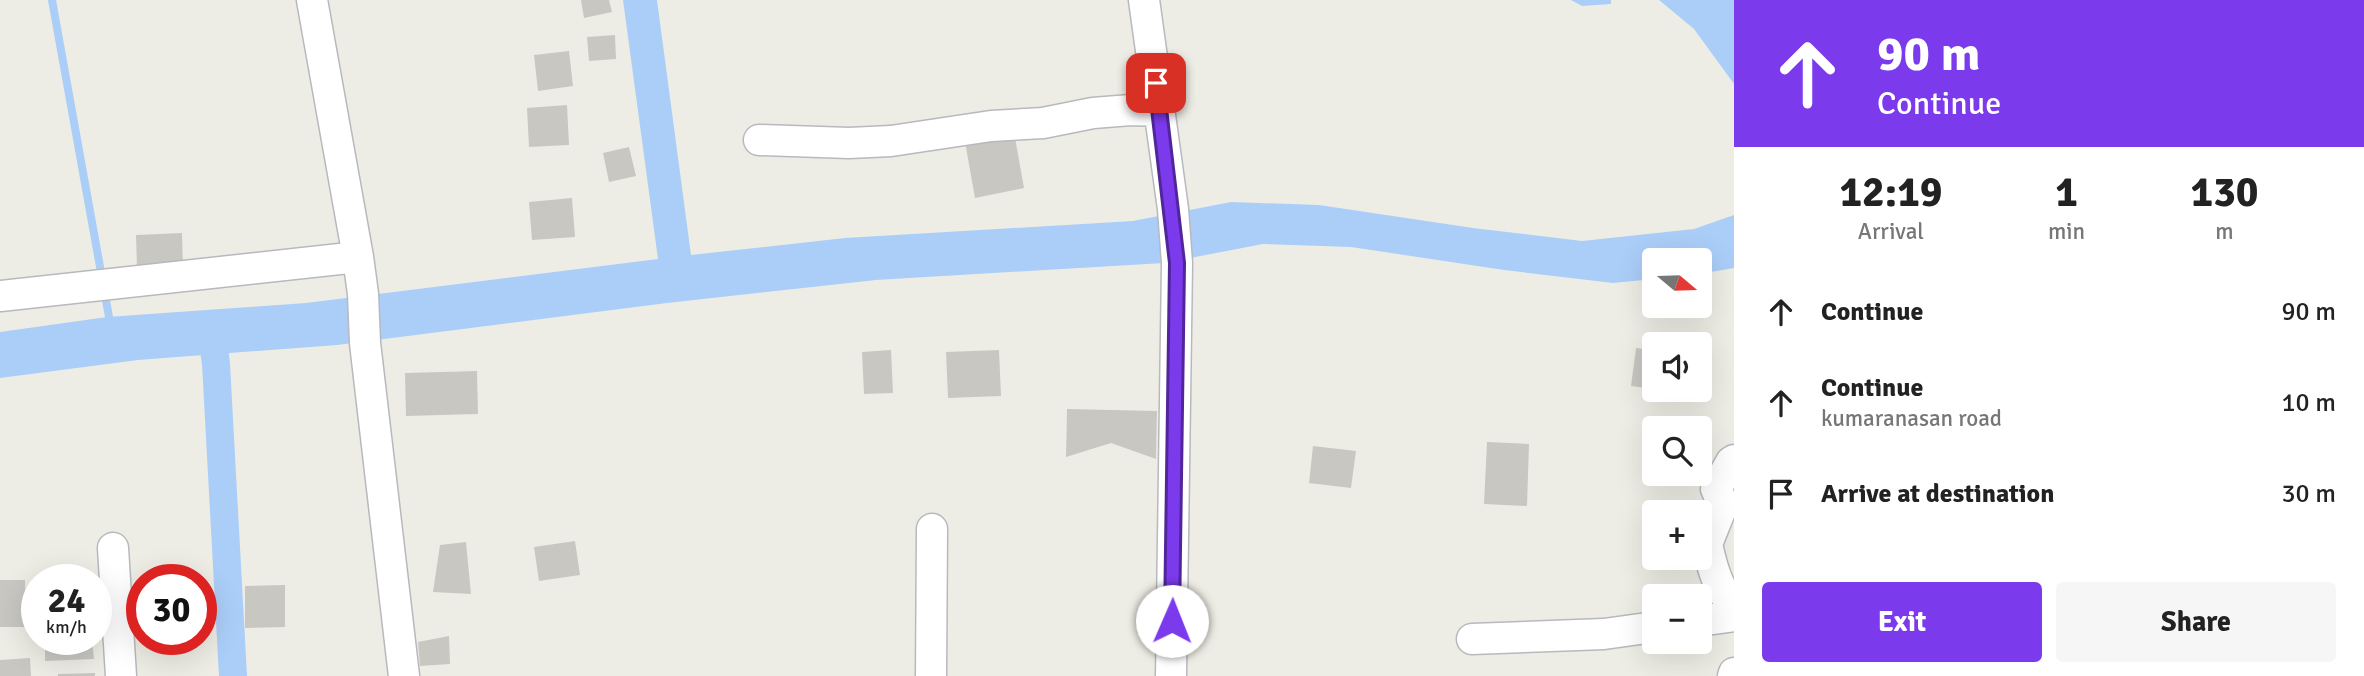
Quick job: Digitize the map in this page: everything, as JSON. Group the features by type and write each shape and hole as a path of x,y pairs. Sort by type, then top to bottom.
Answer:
{"street":[{"path":"312,0 358,257 365,342 404,676"},
{"path":"1144,0 1173,209 1177,263 1171,676"},
{"path":"759,141 891,141 991,126 1043,123 1093,113 1159,111"},
{"path":"0,296 358,257"},
{"path":"1734,460 1716,489 1723,504 1707,544 1719,582 1734,605"},
{"path":"931,676 932,529"},
{"path":"114,548 121,676"},
{"path":"1712,619 1734,616"},
{"path":"1472,639 1604,634 1642,629"}],"water":[{"path":"623,0 657,0 691,255 845,238 1133,221 1231,202 1319,205 1582,241 1694,229 1734,215 1734,268 1712,272 1712,248 1642,248 1642,280 1613,283 1351,247 1263,244 1164,263 876,280 667,303 337,345 138,360 0,378 0,332 107,317 306,303 658,259"},
{"path":"1571,0 1611,0 1611,4 1582,6"},
{"path":"1659,0 1734,0 1734,84 1694,29"}],"building":[{"path":"581,0 609,0 612,12 584,18"},
{"path":"615,35 616,59 589,61 587,37"},
{"path":"569,51 573,86 538,91 534,55"},
{"path":"567,105 569,145 529,147 527,108"},
{"path":"1014,132 1024,188 975,198 965,142"},
{"path":"629,147 636,176 609,182 603,153"},
{"path":"572,198 575,237 532,240 529,202"},
{"path":"182,233 183,269 137,270 136,235"},
{"path":"1636,348 1642,349 1642,387 1631,386"},
{"path":"891,350 893,393 864,394 862,352"},
{"path":"999,350 1001,396 948,398 946,352"},
{"path":"477,371 478,414 406,416 405,373"},
{"path":"1067,409 1157,411 1156,459 1111,443 1066,457"},
{"path":"1487,442 1529,444 1527,506 1484,504"},
{"path":"1313,446 1356,451 1351,488 1309,483"},
{"path":"575,541 580,575 539,581 534,547"},
{"path":"466,542 471,594 433,592 440,545"},
{"path":"0,580 21,580 21,627 0,627"},
{"path":"285,585 285,627 245,628 245,586"},
{"path":"449,636 450,664 420,666 418,642"},
{"path":"45,655 94,655 94,659 45,661"},
{"path":"30,658 31,676 0,676 0,660"},
{"path":"95,673 95,676 58,676 58,674"}],"waterway":[{"path":"52,0 111,328"},
{"path":"212,335 216,364 233,676"}],"route":[{"path":"1156,83 1173,209 1177,263 1172,621"}]}
